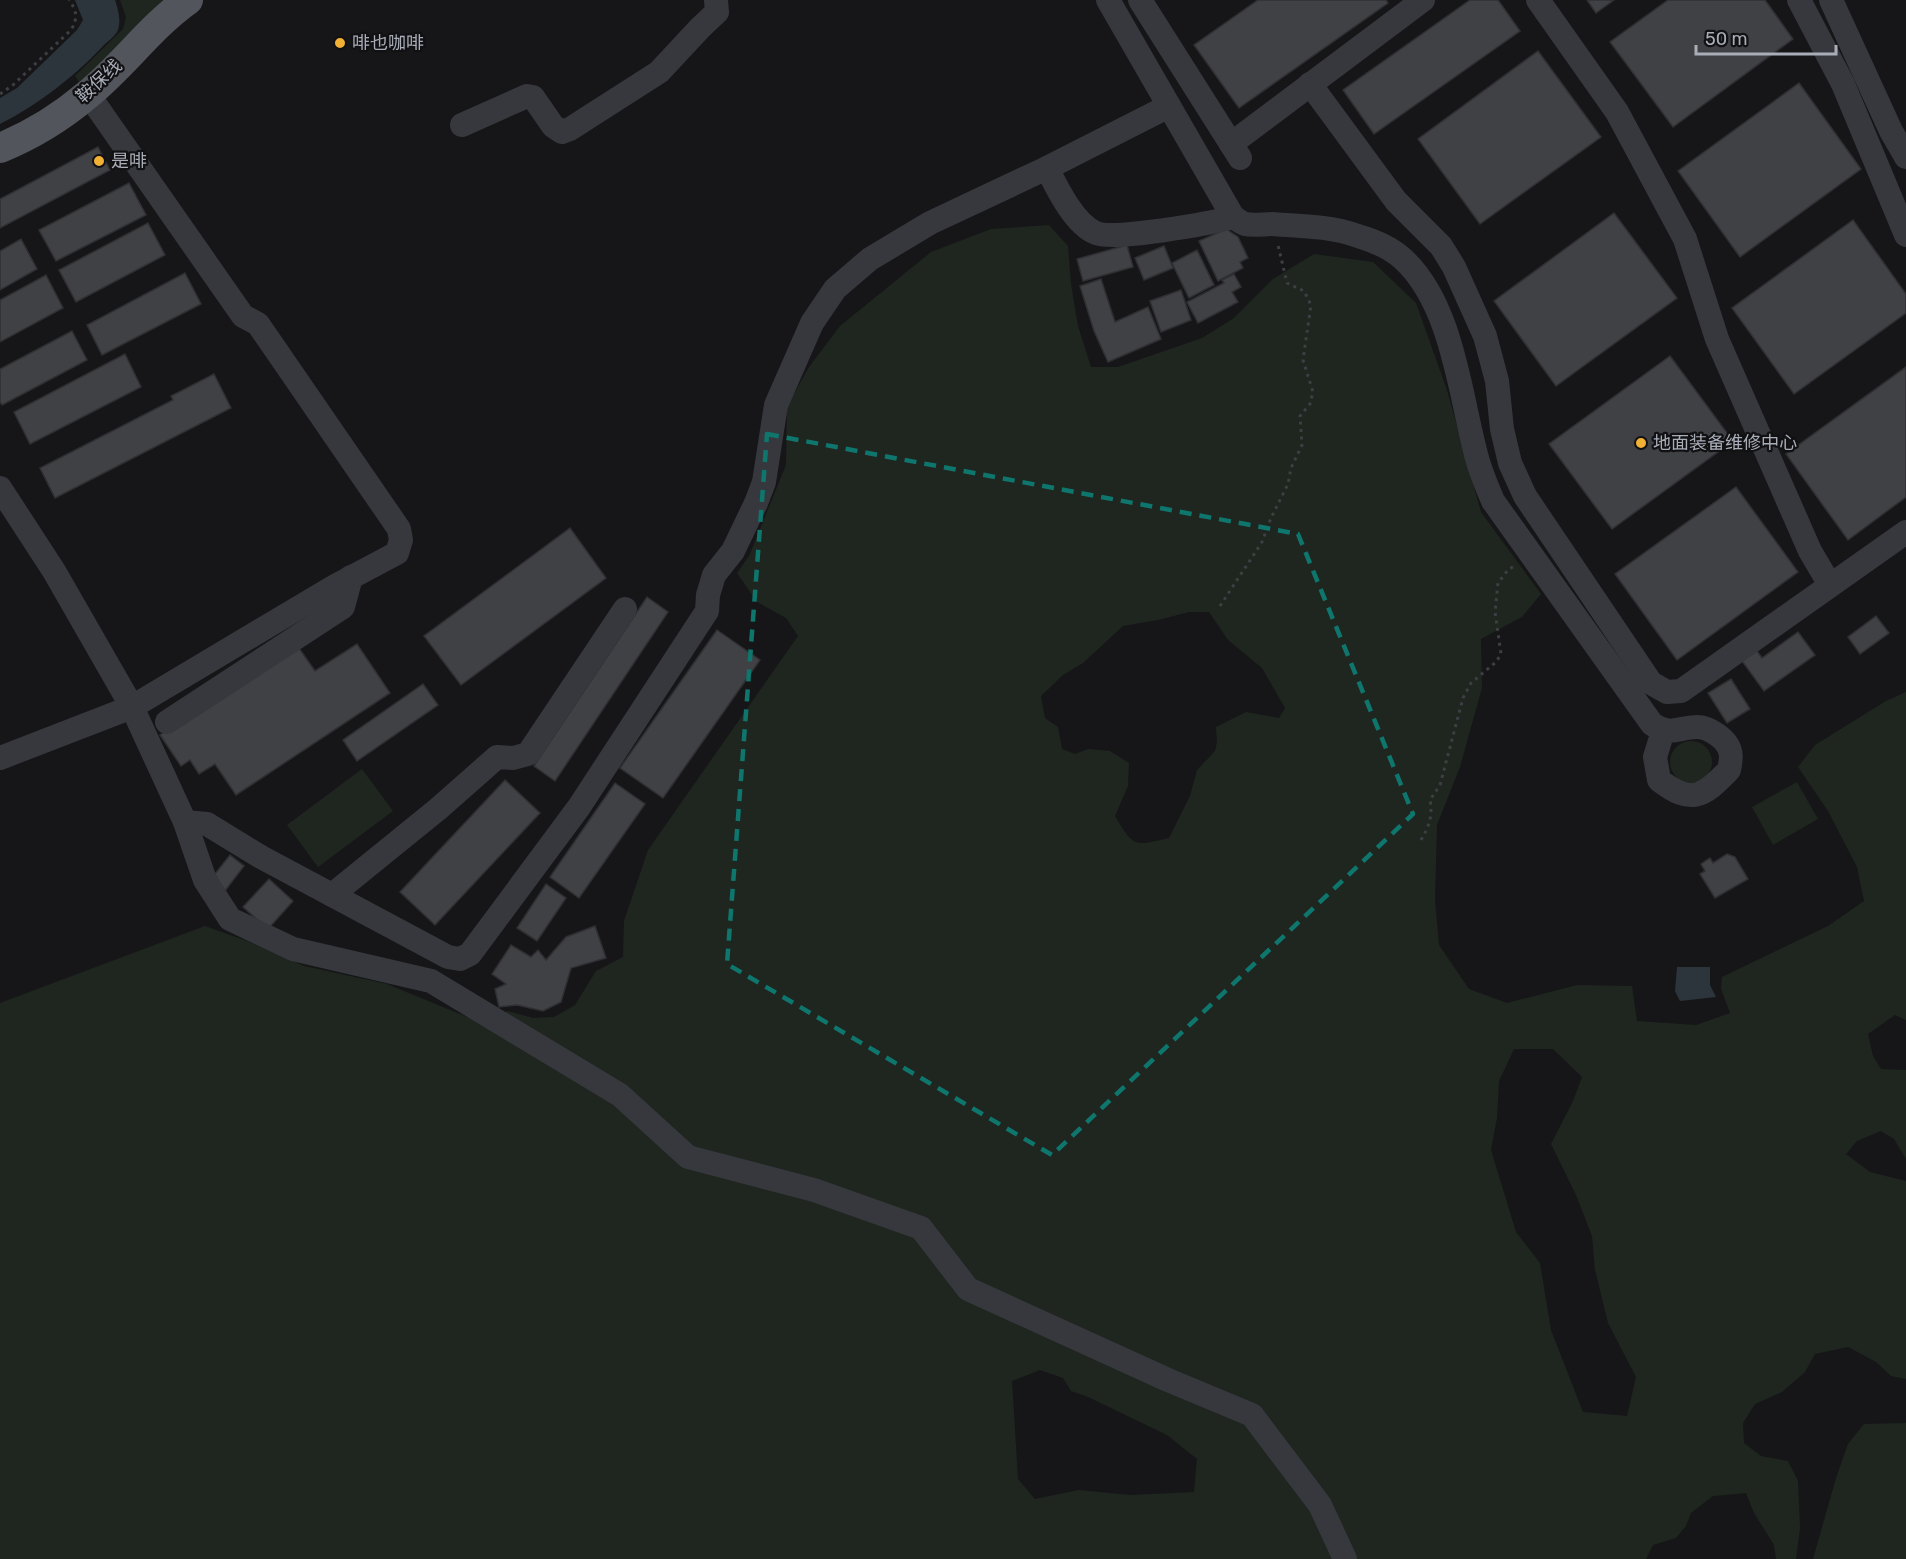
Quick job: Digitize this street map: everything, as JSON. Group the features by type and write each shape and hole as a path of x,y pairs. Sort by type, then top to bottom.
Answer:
{"main road":[{"name":"鞍保线","path":"0,148 18,141 49,123 88,94 188,0"}],"street":[{"path":"462,125 527,96 533,97 553,126 562,132 570,129 659,72 717,12 716,0"},
{"path":"1108,0 1233,217 1244,224 1317,227 1355,234 1383,245 1403,259 1418,277 1432,298 1458,374 1469,428 1484,480 1493,501 1652,724 1663,731"},
{"path":"1140,0 1235,151 1310,84 1423,0"},
{"path":"1538,0 1617,112 1685,239 1717,339 1810,551 1830,585"},
{"path":"1799,0 1843,84 1906,235"},
{"path":"1831,0 1891,130 1906,157"},
{"path":"1310,84 1396,201 1441,246 1454,267 1485,336 1497,381 1502,429 1510,463 1525,496 1651,683 1667,693 1681,691 1906,532"},
{"path":"0,758 132,707 351,577 397,553 401,540 399,529 258,324 243,316 88,94"},
{"path":"185,822 207,824 261,857 448,957 460,959 471,954 579,807 707,611 708,595 714,575 732,551 764,482 769,438 776,405 812,323 835,289 870,259 930,223 1047,168 1169,106"},
{"path":"1047,168 1059,194 1083,224 1097,234 1117,235 1198,226 1233,217"},
{"path":"0,488 54,571 132,707 185,822 205,880 230,919 294,948 431,981 620,1095 688,1157 814,1190 921,1228 968,1289 1168,1380 1252,1415 1320,1505 1345,1559"},
{"path":"167,722 343,607 351,577"},
{"path":"332,895 438,809 497,757 513,758 528,754 625,609"}],"path":[{"path":"0,93 13,85 71,30 76,23 76,14 69,0"},
{"path":"1220,606 1262,542 1270,518 1288,484 1291,468 1302,445 1299,416 1310,404 1313,392 1303,360 1311,305 1304,291 1287,283 1278,244 1270,224"},
{"path":"1421,840 1430,821 1432,811 1430,800 1440,785 1463,698 1471,684 1496,662 1501,654 1495,612 1498,583 1508,570 1531,555"}],"highlighted area":[{"path":"767,434 1298,534 1413,814 1052,1155 727,964"}],"shaded area":[{"path":"75,0 115,0 119,20 117,32 81,68 55,89 0,124 0,98 17,88 77,30 83,20"},
{"path":"120,0 177,0 85,90 75,76 123,29 126,17"},
{"path":"1049,225 1068,246 1078,326 1091,367 1118,367 1202,338 1234,318 1273,279 1314,254 1373,262 1416,303 1447,390 1481,512 1541,594 1522,617 1481,639 1482,688 1460,767 1437,825 1435,901 1439,945 1469,989 1507,1003 1577,985 1632,986 1637,1021 1696,1025 1730,1013 1721,989 1722,977 1828,926 1864,901 1857,867 1828,811 1798,767 1815,745 1886,701 1906,692 1906,1020 1895,1015 1868,1034 1873,1056 1881,1069 1906,1070 1906,1159 1894,1139 1881,1131 1857,1141 1846,1154 1870,1172 1906,1181 1906,1379 1891,1376 1876,1362 1848,1347 1815,1354 1805,1372 1782,1392 1755,1404 1743,1423 1744,1443 1761,1456 1788,1461 1798,1481 1800,1528 1796,1559 1776,1559 1774,1545 1754,1513 1746,1493 1713,1496 1691,1513 1686,1526 1676,1538 1653,1545 1646,1559 0,1559 0,1003 205,926 247,941 304,966 387,984 477,1021 508,1011 533,1018 554,1017 575,1005 596,971 623,957 624,921 648,850 798,636 786,618 757,602 737,573 749,556 786,465 787,406 809,367 840,326 931,252 991,229","holes":["1189,612 1209,612 1228,640 1262,668 1285,708 1279,718 1246,712 1216,727 1215,751 1197,770 1190,796 1169,838 1136,842 1131,839 1115,816 1128,786 1129,763 1110,751 1088,749 1075,754 1062,749 1058,727 1045,718 1041,696 1063,675 1083,663 1123,626","1514,1049 1553,1049 1582,1077 1573,1101 1551,1144 1576,1195 1592,1236 1595,1270 1608,1323 1636,1377 1627,1416 1583,1412 1551,1330 1540,1263 1516,1232 1491,1150 1497,1118 1499,1081","1040,1370 1063,1378 1071,1391 1167,1435 1197,1459 1194,1492 1130,1495 1079,1490 1035,1499 1018,1479 1012,1381"]},
{"path":"1691,741 1706,747 1712,762 1706,777 1691,783 1676,777 1670,762 1676,747"},
{"path":"362,769 393,811 318,867 287,825"},
{"path":"1797,782 1818,819 1773,845 1752,807"},
{"path":"1677,967 1710,967 1710,985 1716,997 1680,1001 1675,991"},
{"path":"1906,1423 1906,1559 1813,1559 1848,1444 1864,1424"}],"building":[{"path":"1258,0 1386,0 1388,3 1239,108 1194,45"},
{"path":"1470,0 1498,0 1520,31 1374,134 1343,90"},
{"path":"1587,0 1614,0 1596,13"},
{"path":"1668,0 1765,0 1793,39 1673,127 1610,42"},
{"path":"1538,51 1601,137 1480,224 1418,139"},
{"path":"1799,83 1861,169 1740,257 1678,171"},
{"path":"98,147 110,170 0,228 0,199"},
{"path":"129,183 146,215 56,261 39,230"},
{"path":"1614,213 1677,298 1556,386 1494,301"},
{"path":"1853,220 1906,294 1906,313 1794,394 1732,308"},
{"path":"148,223 165,255 76,302 59,270"},
{"path":"1226,229 1238,237 1248,258 1240,262 1243,268 1218,281 1199,241"},
{"path":"21,239 37,269 0,290 0,251"},
{"path":"1127,245 1133,267 1083,281 1077,259"},
{"path":"1164,246 1173,268 1144,280 1135,258"},
{"path":"1197,250 1214,285 1189,298 1172,263"},
{"path":"185,273 201,304 102,355 87,325"},
{"path":"1234,274 1241,287 1232,292 1238,302 1198,323 1187,302 1224,283 1222,280"},
{"path":"46,275 63,308 0,342 0,300"},
{"path":"1101,279 1115,322 1148,307 1161,339 1108,362 1094,331 1080,286"},
{"path":"1181,290 1191,320 1161,332 1150,301"},
{"path":"72,331 87,360 2,405 0,402 0,369"},
{"path":"125,354 141,387 30,444 14,412"},
{"name":"地面装备维修中心","path":"1670,356 1733,441 1612,529 1549,444"},
{"path":"1906,367 1906,497 1848,540 1786,454"},
{"path":"214,374 231,408 55,498 40,468 173,400 171,396"},
{"path":"1736,487 1798,572 1677,660 1615,574"},
{"path":"570,528 606,578 461,685 424,636"},
{"path":"647,597 668,612 555,781 534,766"},
{"path":"1876,616 1889,633 1860,654 1848,637"},
{"path":"717,630 760,660 663,798 620,768"},
{"path":"1798,632 1815,655 1764,691 1742,661 1757,651 1762,658"},
{"path":"296,644 315,671 357,644 390,693 236,795 215,764 199,774 190,760 181,766 160,735"},
{"path":"1731,679 1750,709 1727,723 1708,693"},
{"path":"423,684 438,705 357,761 343,740"},
{"path":"505,780 540,813 435,925 400,892"},
{"path":"615,783 645,804 579,898 550,877"},
{"path":"1727,854 1735,857 1748,879 1715,898 1700,874 1705,871 1701,864 1710,858 1713,863"},
{"path":"230,855 244,866 224,892 215,874"},
{"path":"269,879 293,901 268,929 243,907"},
{"path":"546,884 566,898 537,941 517,928"},
{"path":"595,926 606,958 571,968 561,1002 543,1011 517,1005 499,1007 495,989 506,984 492,974 511,945 531,957 538,950 546,960 566,937"}],"place":[{"name":"啡也咖啡","path":"340,43"},
{"name":"是啡","path":"99,161"},
{"name":"地面装备维修中心","path":"1641,443"}]}
